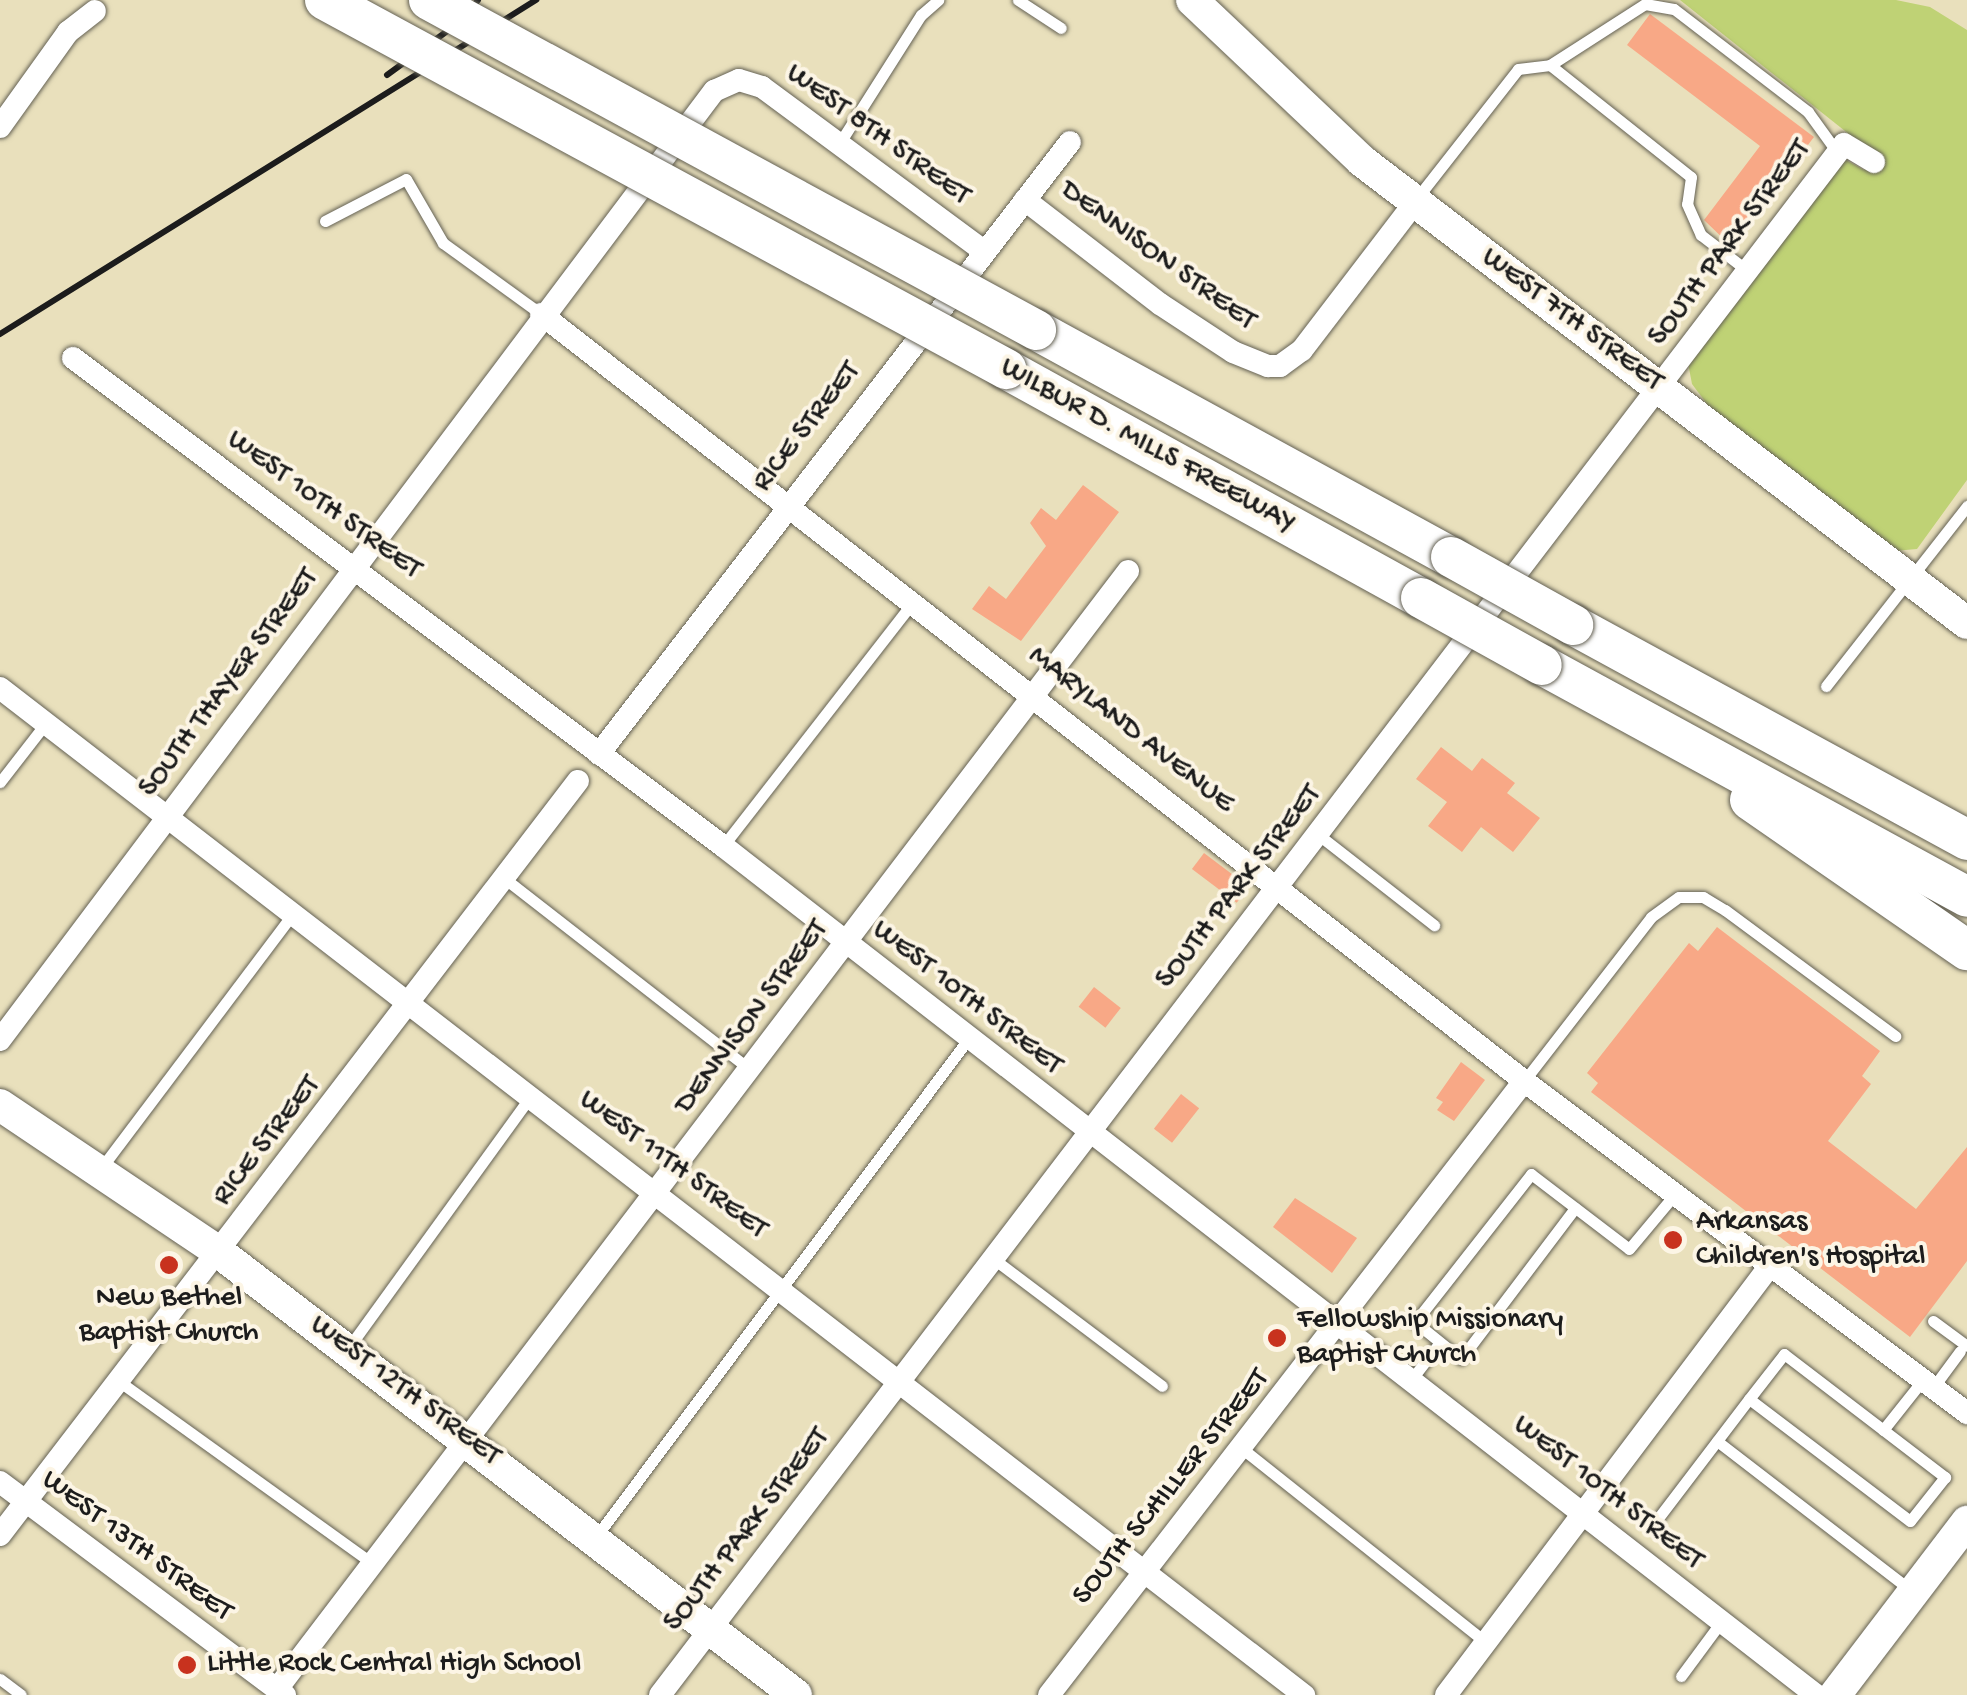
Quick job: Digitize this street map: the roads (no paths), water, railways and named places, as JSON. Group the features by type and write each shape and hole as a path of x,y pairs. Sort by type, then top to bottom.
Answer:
{"highway":[{"path":"291,0 431,58"},
{"name":"WILBUR D. MILLS FREEWAY","path":"324,0 1006,368 1967,898"},
{"name":"WILBUR D. MILLS FREEWAY","path":"429,0 1967,840"},
{"path":"1635,713 1967,950"}],"street":[{"name":"WEST 7TH STREET","path":"1192,0 1316,123 1414,202 1967,623"},
{"path":"0,127 68,32 95,12"},
{"name":"WEST 8TH STREET","path":"729,82 762,87 984,252"},
{"name":"SOUTH THAYER STREET","path":"0,1040 542,314 689,124 729,82"},
{"name":"RICE STREET","path":"599,754 787,503 1070,142"},
{"name":"SOUTH PARK STREET","path":"660,1695 1320,836 1837,152 1844,144 1874,162"},
{"name":"DENNISON STREET","path":"1026,200 1160,304 1233,352 1268,366 1280,366 1302,350 1414,202"},
{"name":"MARYLAND AVENUE","path":"542,314 1280,886 1524,1081 1967,1413"},
{"name":"WEST 10TH STREET","path":"74,358 723,846 1816,1695"},
{"name":"DENNISON STREET","path":"281,1692 372,1563 752,1070 1128,571"},
{"name":"WEST 11TH STREET","path":"0,688 414,1002 656,1195 904,1380 1304,1695"},
{"name":"RICE STREET","path":"0,1535 414,1002 578,781"},
{"name":"SOUTH SCHILLER STREET","path":"1049,1695 1144,1566 1244,1450 1524,1081"},
{"name":"WEST 12TH STREET","path":"0,1106 102,1168 220,1253 712,1626 796,1695"},
{"path":"1446,1695 1769,1267"},
{"name":"WEST 13TH STREET","path":"0,1482 281,1692"},
{"path":"1835,1695 1967,1522"}],"lane":[{"path":"838,144 921,14 938,0"},
{"path":"1018,0 1061,28"},
{"path":"1414,202 1518,69 1550,66 1645,4 1674,10 1808,112 1837,152"},
{"path":"1550,66 1691,177 1687,204 1702,235 1750,272"},
{"path":"325,221 406,179 444,243 542,314"},
{"path":"1826,686 1967,506"},
{"path":"723,846 913,602"},
{"path":"0,782 46,724"},
{"path":"1320,836 1434,925"},
{"path":"504,878 752,1070"},
{"path":"1524,1081 1650,917 1679,897 1703,897 1725,910 1895,1036"},
{"path":"102,1168 294,911"},
{"path":"595,1538 969,1038"},
{"path":"348,1348 531,1096"},
{"path":"1575,1208 1461,1359 1438,1346 1415,1322 1530,1174 1575,1208 1629,1249 1675,1194"},
{"path":"994,1260 1162,1386"},
{"path":"1883,1430 1964,1349 1933,1321"},
{"path":"1411,1380 1438,1346"},
{"path":"1659,1517 1749,1399 1784,1354 1945,1477 1910,1521 1749,1399"},
{"path":"120,1382 372,1563"},
{"path":"1717,1441 1913,1592"},
{"path":"1244,1450 1485,1642"},
{"path":"1681,1676 1721,1622"},
{"path":"0,1680 21,1695"}],"railway":[{"path":"387,75 461,21 478,0"},
{"path":"0,334 536,0"}],"place":[{"name":"Arkansas Children's Hospital","path":"1673,1240"},
{"name":"New Bethel Baptist Church","path":"169,1265"},
{"name":"Fellowship Missionary Baptist Church","path":"1277,1338"},
{"name":"Little Rock Central High School","path":"187,1665"}]}
